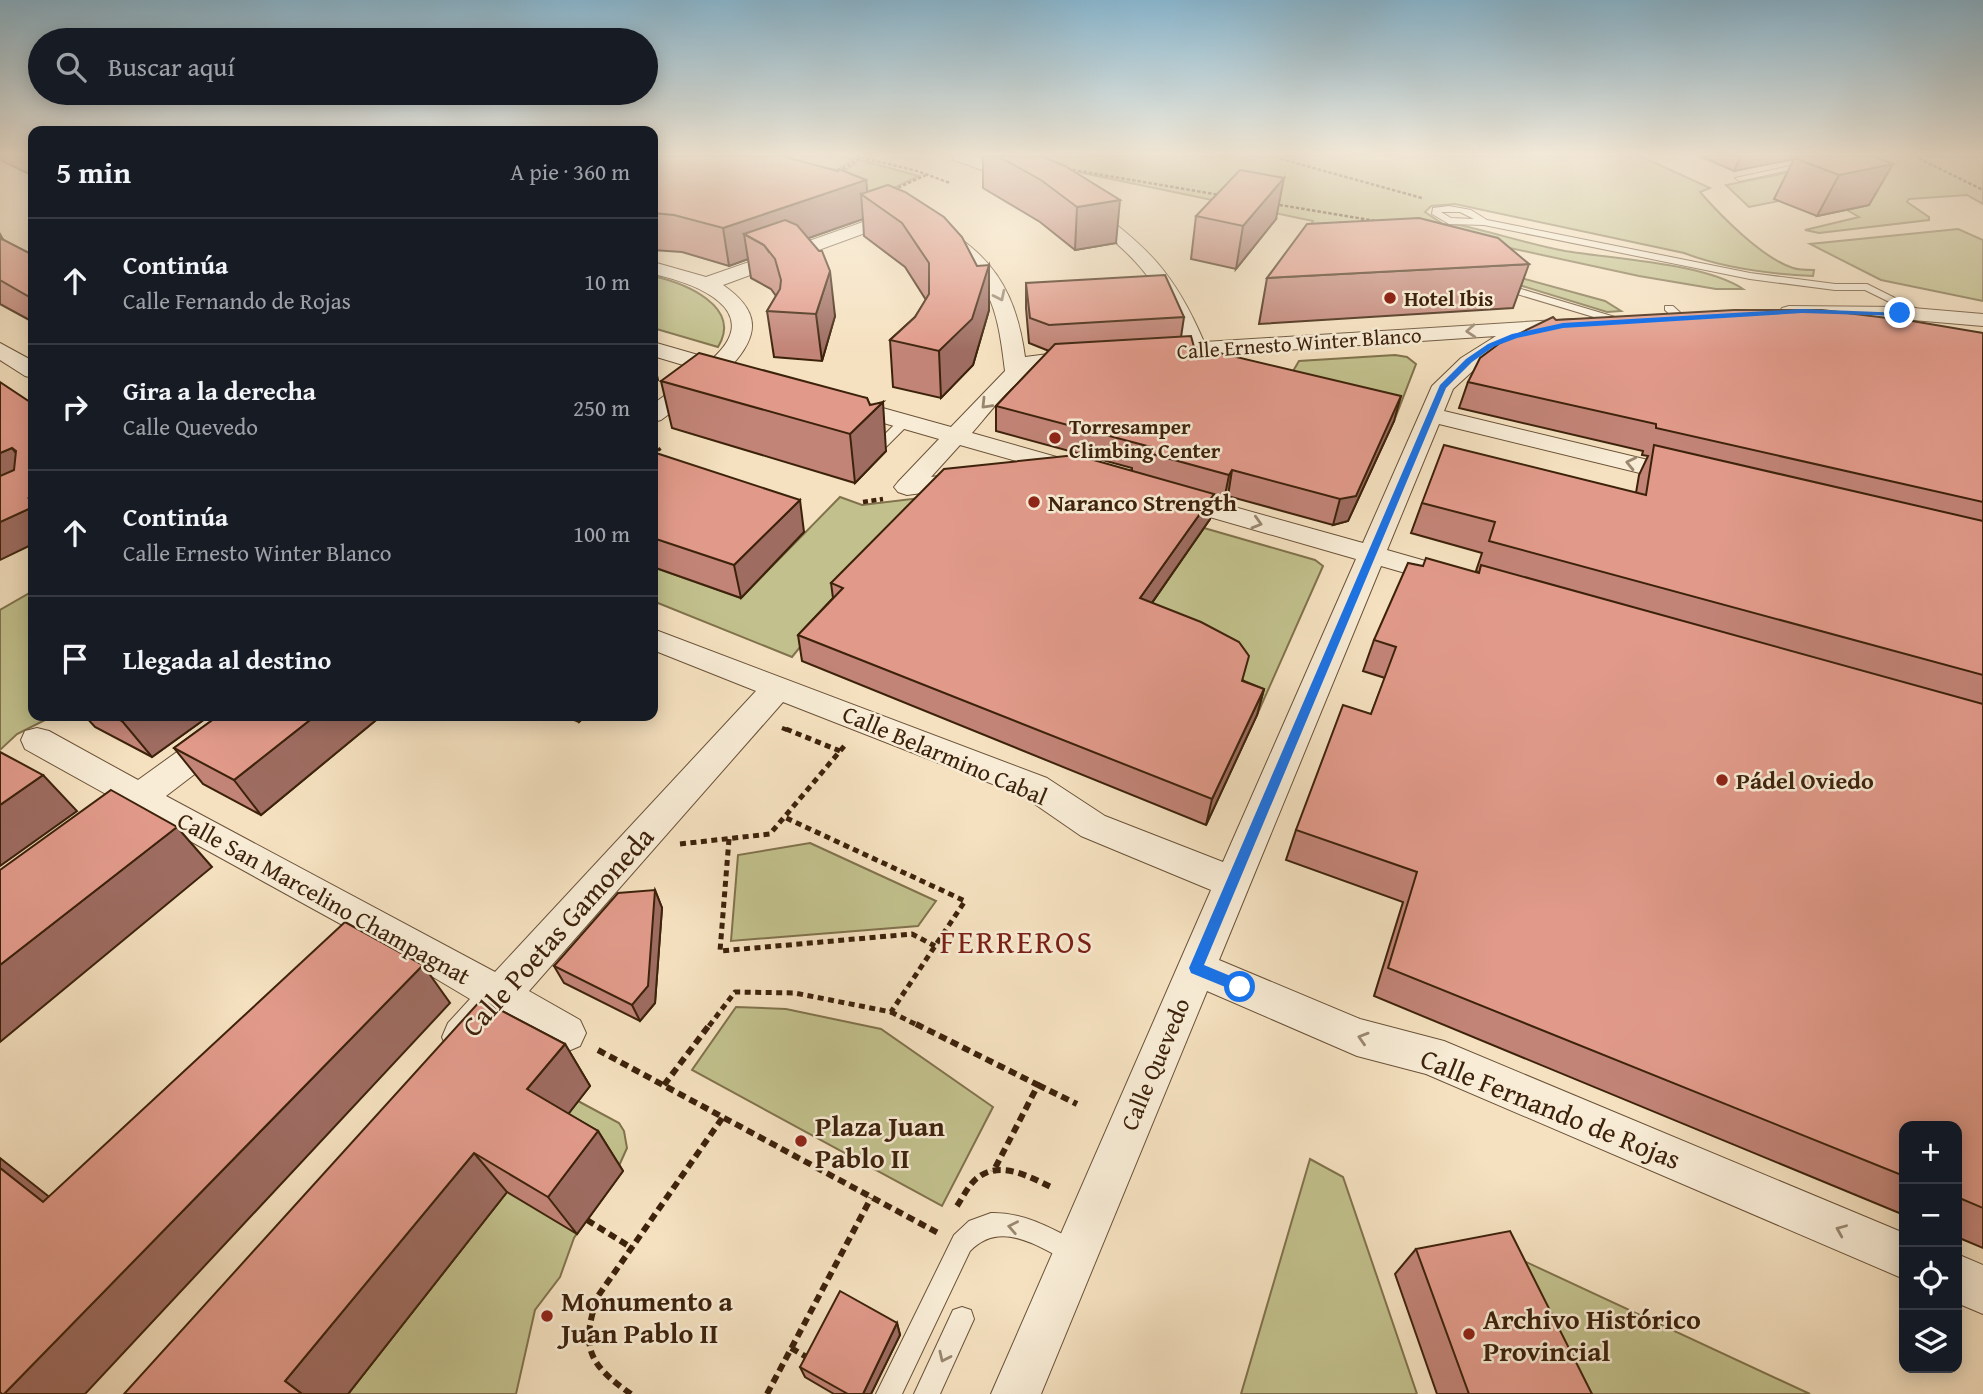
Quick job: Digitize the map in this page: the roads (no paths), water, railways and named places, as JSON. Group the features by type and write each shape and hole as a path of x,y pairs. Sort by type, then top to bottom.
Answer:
{"street":[{"path":"706,284 881,221"},
{"path":"917,221 970,254 990,276 1003,300 1011,325 1016,372"},
{"path":"1100,221 1136,247 1159,272 1178,303 1196,349"},
{"path":"658,269 675,272 716,288 739,311 742,326 739,341 715,368 658,411"},
{"path":"1891,335 1769,318 1842,311 1983,320"},
{"name":"Calle Ernesto Winter Blanco","path":"1142,353 1660,319"},
{"name":"Calle Quevedo","path":"1016,1394 1430,415 1437,369 1469,361 1491,346 1515,336 1563,325"},
{"path":"1382,337 1422,350 1437,369"},
{"path":"0,350 28,368"},
{"path":"658,351 751,379"},
{"path":"1073,469 907,487 1016,372 1035,361 1101,355"},
{"path":"815,396 1099,477"},
{"path":"1430,415 1711,482"},
{"path":"1151,492 1473,583"},
{"name":"Calle Belarmino Cabal","path":"658,641 1035,787 1093,826 1232,882"},
{"name":"Calle Poetas Gamoneda","path":"436,1066 778,687"},
{"path":"97,828 242,721"},
{"name":"Calle San Marcelino Champagnat","path":"37,740 399,937 566,1033"},
{"name":"Calle Fernando de Rojas","path":"1196,968 1357,1037 1429,1055 1899,1254"},
{"path":"1962,1280 1983,1290"}],"lane":[{"path":"1482,221 1750,276 1835,287 1867,287 1924,315"},
{"path":"1511,289 1660,319"},
{"path":"878,448 905,421"},
{"path":"889,1394 962,1243 978,1228 1003,1224 1024,1228 1076,1253"},
{"path":"926,1394 962,1319"}],"place":[{"name":"Hotel Ibis","path":"1390,298"},
{"name":"Torresamper Climbing Center","path":"1055,438"},
{"name":"Naranco Strength","path":"1034,502"},
{"name":"Pádel Oviedo","path":"1722,780"},
{"name":"Plaza Juan Pablo II","path":"801,1141"},
{"name":"Monumento a Juan Pablo II","path":"547,1316"},
{"name":"Archivo Histórico Provincial","path":"1469,1334"}],"district":[{"name":"FERREROS","path":"1017,941"}]}
